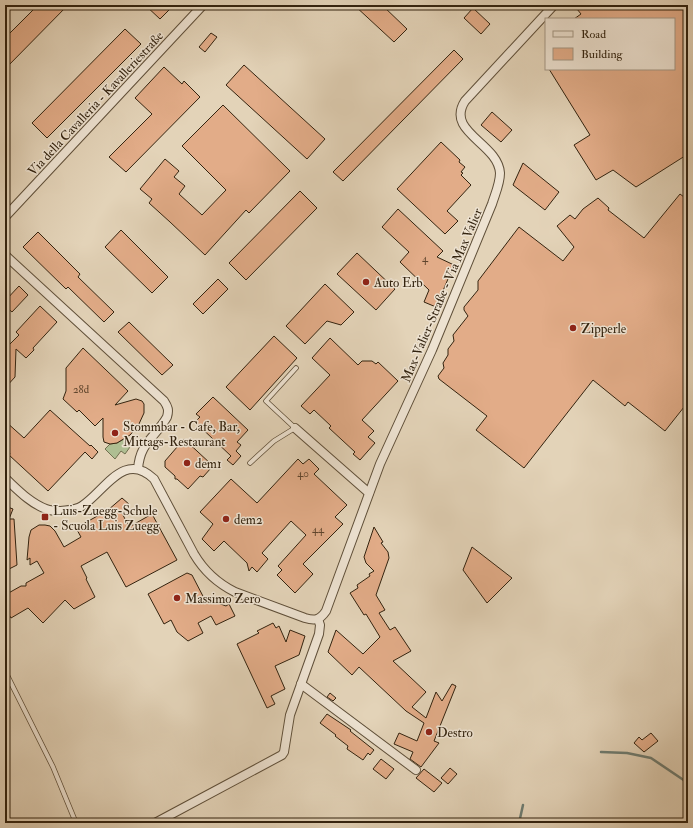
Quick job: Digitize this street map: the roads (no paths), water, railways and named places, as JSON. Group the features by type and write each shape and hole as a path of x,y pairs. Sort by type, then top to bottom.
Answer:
{"street":[{"name":"Via della Cavalleria - Kavalleriestraße","path":"5,217 203,5"},
{"name":"Max-Valier-Straße - Via Max Valier","path":"318,619 326,611 380,464 432,350 500,182 500,172 497,162 491,152 462,124 460,113 461,107 554,5"},
{"path":"5,255 164,401 168,407 167,417 143,448 139,459 138,469"},
{"path":"295,428 369,493"},
{"path":"5,478 28,499 47,510 66,510 82,506 122,470 138,469 150,474 201,566 216,581 235,592 283,610 312,620 318,619 320,625 319,634 290,715 285,749 282,755 155,823"},
{"path":"301,684 416,770"}],"lane":[{"path":"250,463 274,441 295,428 266,401 296,368"},
{"path":"5,671 53,767 76,823"}],"waterway":[{"path":"601,752 627,753 651,758 688,783"},
{"path":"519,823 523,805"}],"place":[{"name":"Auto Erb","path":"366,282"},
{"name":"Zipperle","path":"573,328"},
{"name":"Stommbar - Cafe, Bar, Mittags-Restaurant","path":"115,433"},
{"name":"dem1","path":"187,463"},
{"name":"Luis-Zuegg-Schule - Scuola Luis Zuegg","path":"45,517"},
{"name":"dem2","path":"226,519"},
{"name":"Massimo Zero","path":"177,598"},
{"name":"Destro","path":"429,732"}]}
